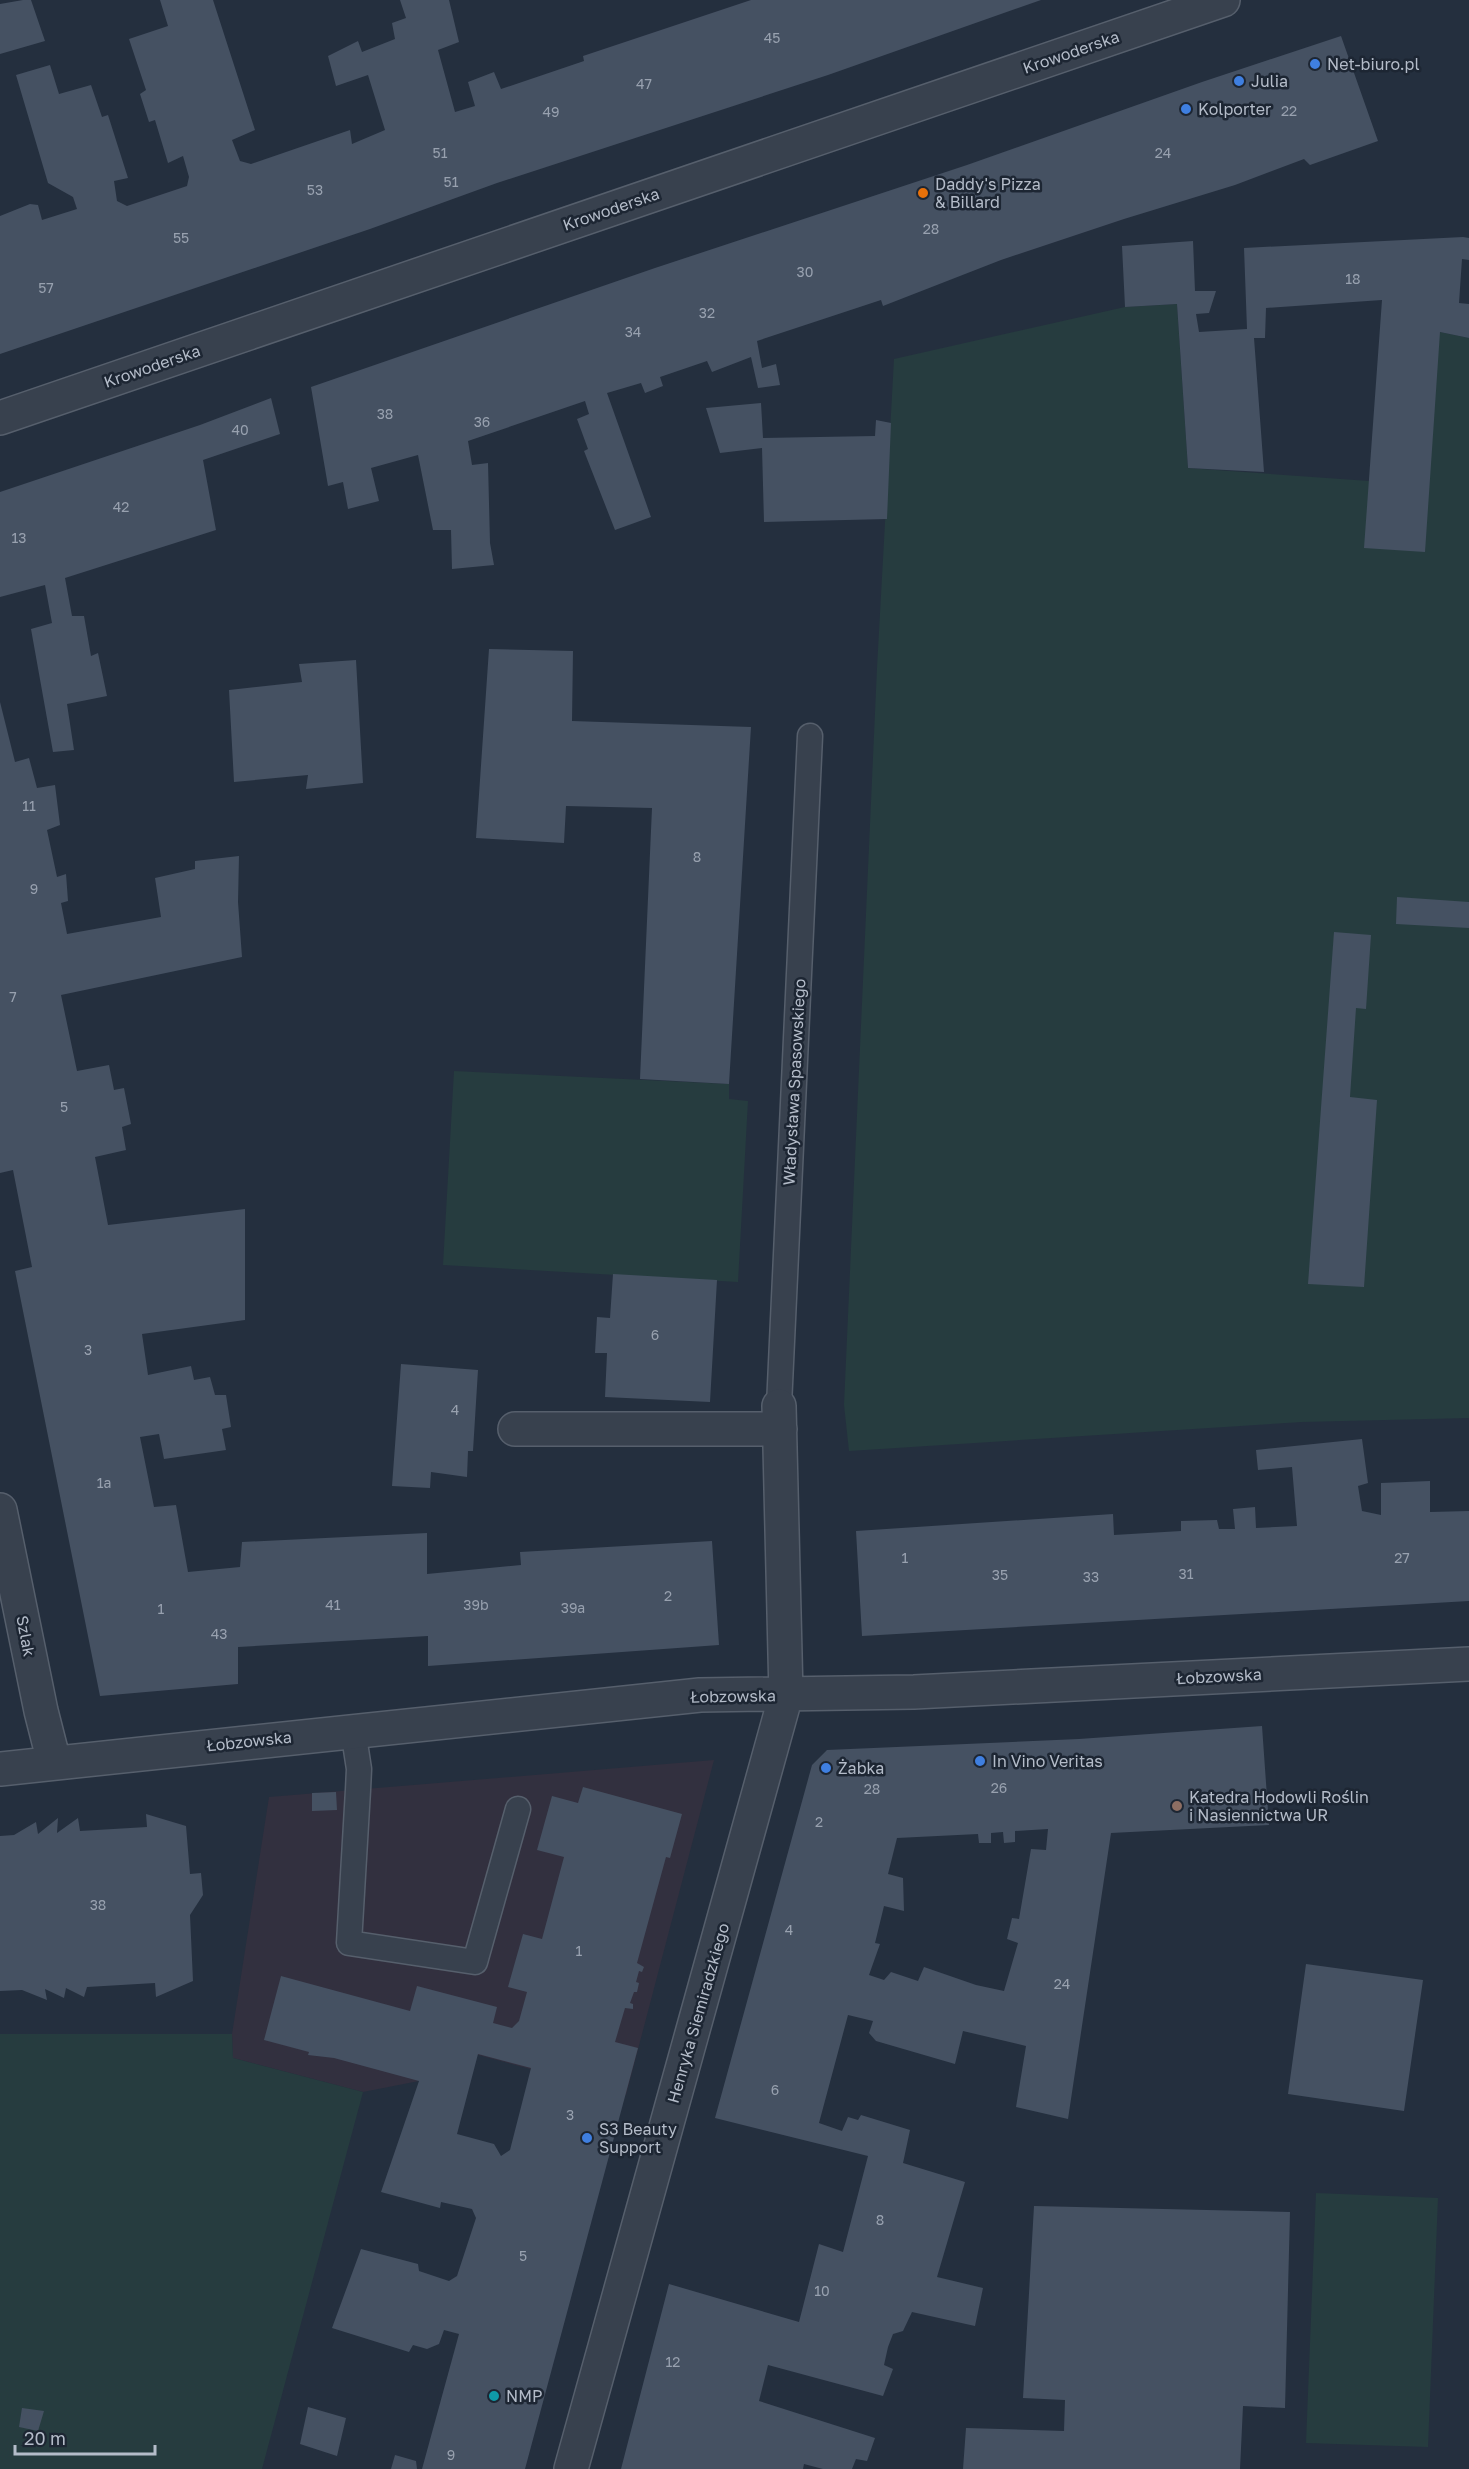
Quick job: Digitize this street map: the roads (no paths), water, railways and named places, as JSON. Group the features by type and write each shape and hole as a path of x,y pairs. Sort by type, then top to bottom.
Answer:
{"street":[{"name":"Krowoderska","path":"0,418 1223,0"},
{"path":"515,1429 779,1417"},
{"name":"Władysława Spasowskiego","path":"779,1417 786,1695"},
{"name":"Szlak","path":"0,1510 41,1711 54,1762"},
{"name":"Łobzowska","path":"0,1768 700,1695 914,1692 1469,1664"},
{"name":"Henryka Siemiradzkiego","path":"571,2469 786,1695"}],"lane":[{"name":"Władysława Spasowskiego","path":"779,1417 810,736"},
{"path":"353,1730 358,1790 349,1943 476,1962 518,1809"}],"place":[{"name":"Net-biuro.pl","path":"1315,64"},
{"name":"Julia","path":"1239,81"},
{"name":"Kolporter","path":"1186,109"},
{"name":"Daddy's Pizza & Billard","path":"923,193"},
{"name":"In Vino Veritas","path":"980,1761"},
{"name":"Żabka","path":"826,1768"},
{"name":"Katedra Hodowli Roślin i Nasiennictwa UR","path":"1177,1806"},
{"name":"S3 Beauty Support","path":"587,2138"},
{"name":"NMP","path":"494,2396"}]}
